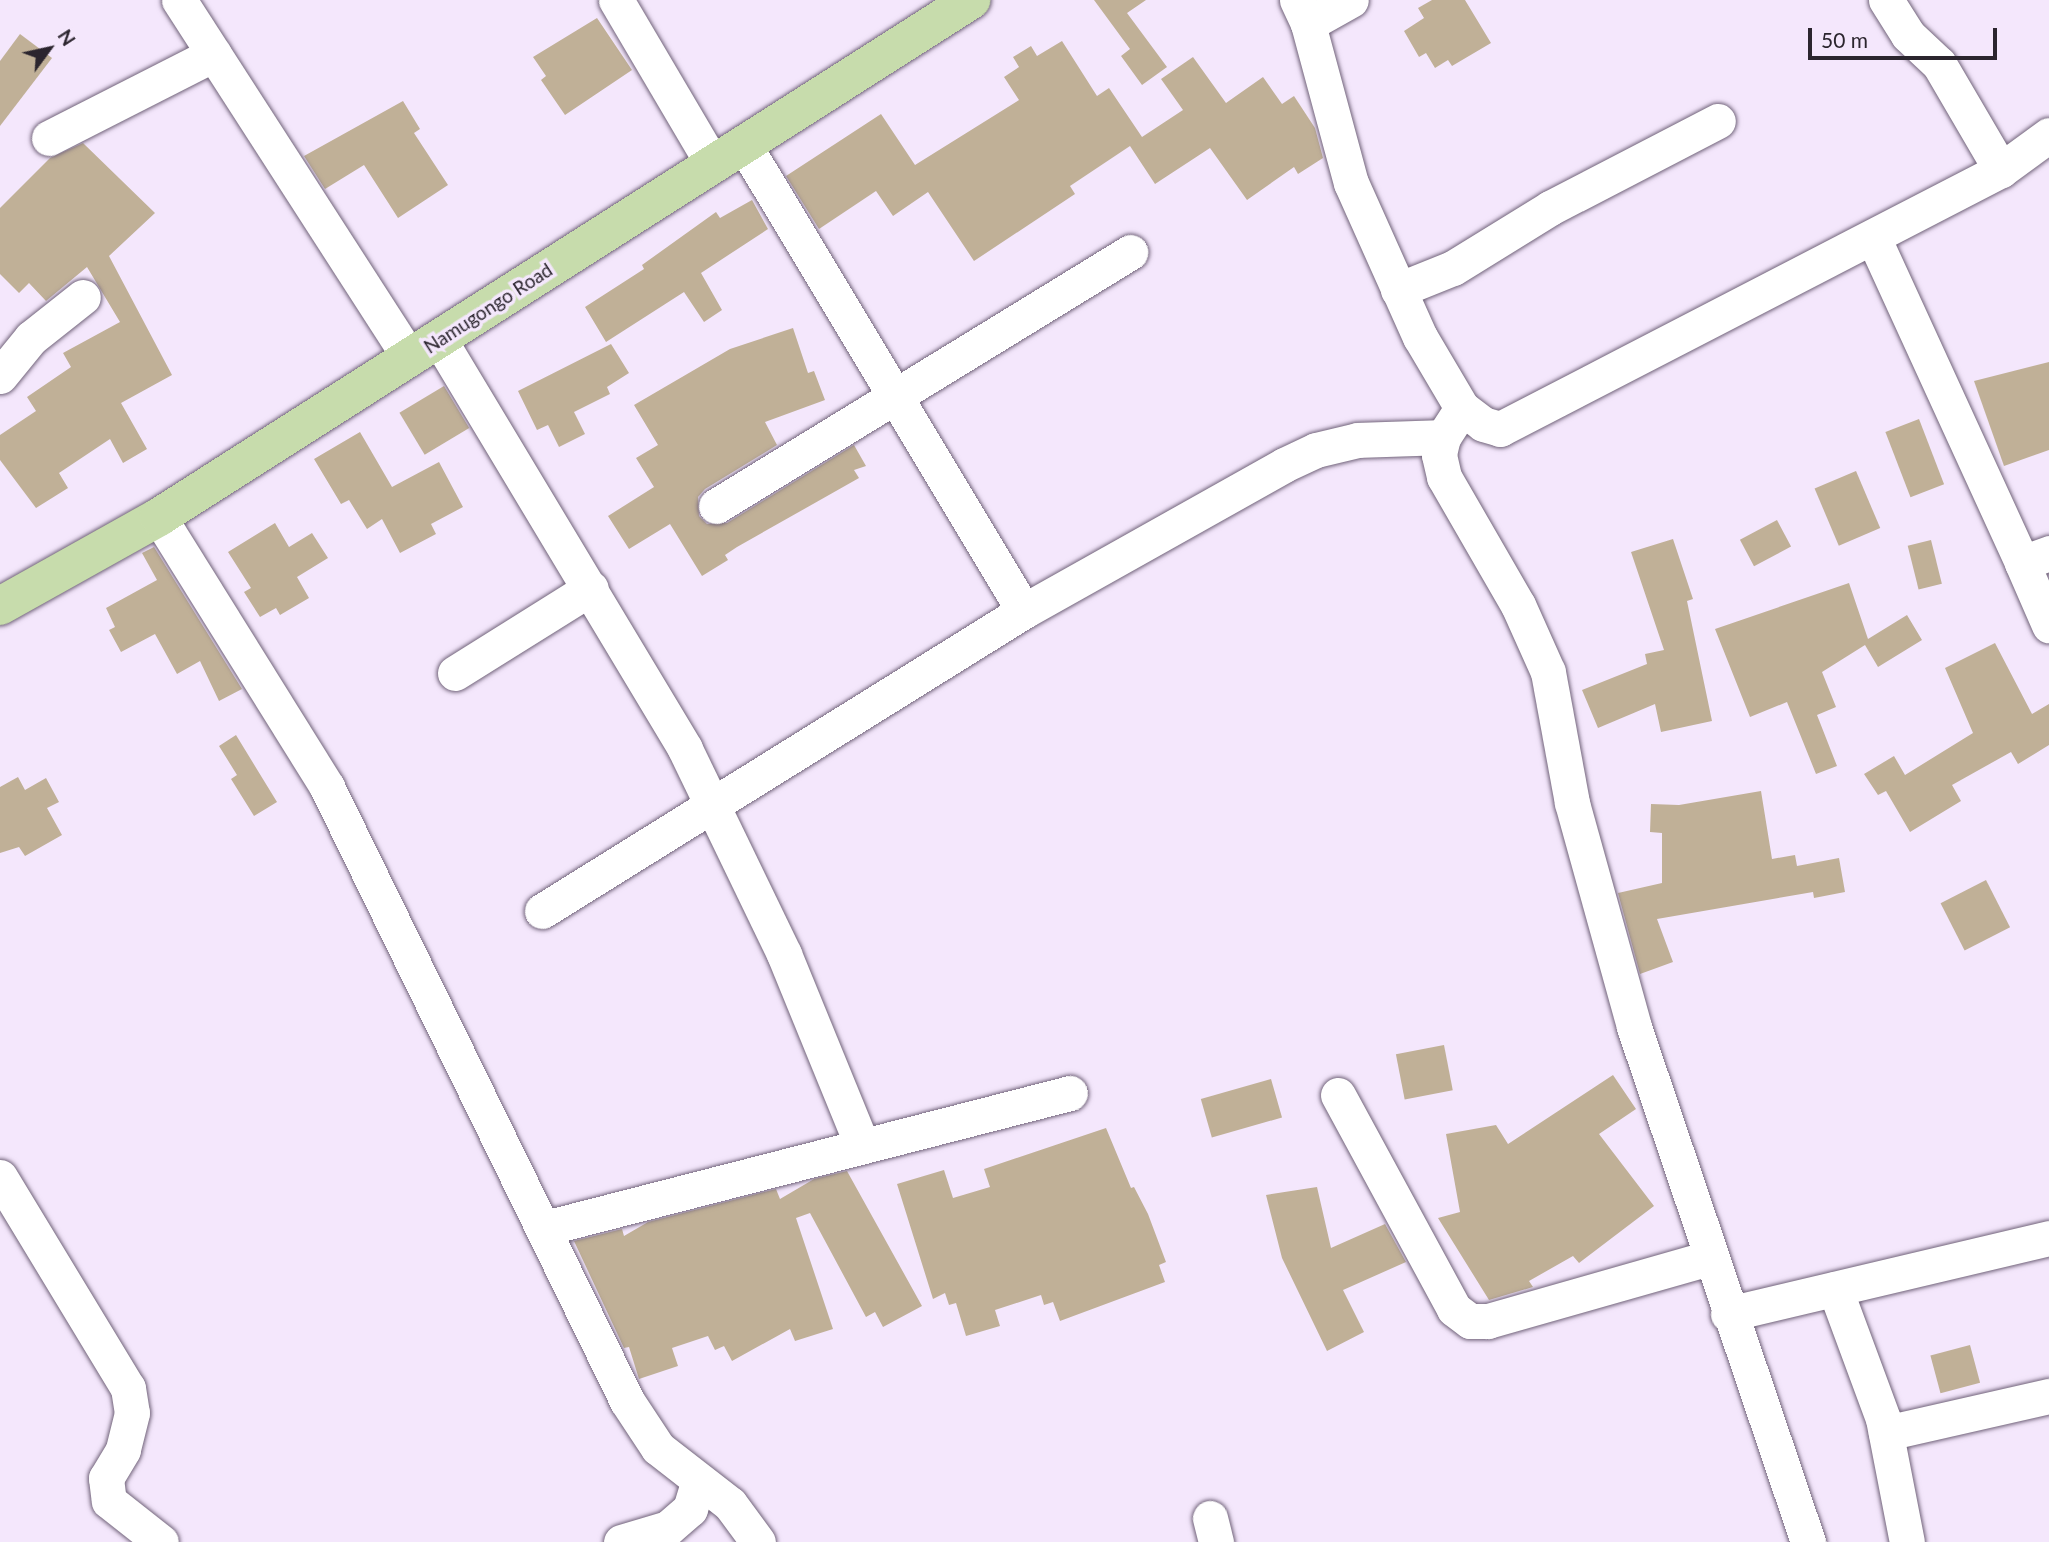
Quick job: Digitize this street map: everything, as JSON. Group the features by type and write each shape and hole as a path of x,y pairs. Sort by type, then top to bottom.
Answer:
{"main road":[{"name":"Namugongo Road","path":"4,595 159,517 971,0"}],"street":[{"path":"179,0 214,54 591,588 685,749 713,806 784,954 862,1145"},
{"path":"616,0 728,153 894,395 1024,611"},
{"path":"1351,0 1302,12 1351,183 1398,290 1446,387 1462,408 1483,424 1500,429 1527,418 2001,170 2049,135"},
{"path":"1886,0 1908,35 1939,64 2001,170"},
{"path":"49,138 214,54"},
{"path":"1398,290 1452,268 1550,208 1718,121"},
{"path":"1873,237 2036,558 2049,625"},
{"path":"716,506 1130,252"},
{"path":"0,376 31,338 83,297"},
{"path":"1462,408 1443,437 1439,455 1444,477 1518,605 1548,672 1579,829 1634,1027 1709,1258 1808,1542"},
{"path":"542,911 1024,611 1316,450 1358,440 1443,437"},
{"path":"159,517 327,787 545,1228 627,1401 659,1448 698,1483 730,1504 758,1542"},
{"path":"455,673 591,588"},
{"path":"545,1228 1070,1093"},
{"path":"1338,1095 1454,1309 1470,1321 1488,1321 1709,1258"},
{"path":"0,1177 128,1388 132,1413 122,1450 106,1478 109,1501 161,1542"},
{"path":"1728,1314 2049,1238"},
{"path":"1835,1289 1886,1433 1907,1542"},
{"path":"1886,1433 2049,1396"},
{"path":"621,1542 668,1528 690,1509 698,1483"}],"building":[{"path":"1094,0 1146,0 1127,13 1167,67 1142,85 1121,56 1130,49"},
{"path":"1432,0 1465,0 1491,43 1452,66 1448,60 1435,68 1426,53 1419,57 1404,31 1424,18 1418,8"},
{"path":"597,18 632,70 565,115 541,80 546,76 533,57"},
{"path":"20,34 52,58 0,126 0,61"},
{"path":"1062,41 1097,96 1109,88 1142,137 1183,110 1161,79 1193,57 1226,103 1263,77 1282,104 1294,96 1315,128 1323,158 1298,174 1294,167 1247,200 1210,148 1155,184 1130,146 1070,186 1075,194 974,261 928,192 893,216 876,191 819,229 786,176 881,114 915,165 1019,100 1004,77 1019,67 1013,57 1031,46 1037,56"},
{"path":"403,101 420,129 414,133 448,185 398,218 364,165 325,189 304,156"},
{"path":"83,143 155,213 109,256 172,375 121,403 147,449 123,463 110,439 59,473 68,488 36,508 0,460 0,435 36,411 27,397 71,367 63,353 120,322 87,267 46,301 29,283 19,293 0,274 0,208 50,158"},
{"path":"752,200 768,229 701,273 722,310 704,322 684,292 606,342 585,307 644,269 642,265 716,212 720,218"},
{"path":"793,328 808,373 814,371 825,400 765,422 777,445 705,489 698,497 699,516 707,524 727,523 854,445 866,466 854,470 859,478 737,547 725,555 728,560 702,576 670,524 629,549 608,516 654,487 636,458 658,445 634,405 730,349"},
{"path":"611,344 629,373 607,387 610,394 574,412 585,434 559,447 548,425 537,430 518,391"},
{"path":"2049,362 2049,450 2004,466 1974,381"},
{"path":"444,386 469,428 425,455 399,413"},
{"path":"1919,419 1944,484 1910,497 1885,432"},
{"path":"360,432 392,487 439,462 463,507 431,524 436,534 400,553 382,519 367,529 349,500 341,504 314,459"},
{"path":"1856,471 1880,528 1839,546 1815,489"},
{"path":"1777,520 1791,546 1754,566 1740,540"},
{"path":"275,523 289,547 312,533 328,558 297,577 309,598 280,615 276,608 260,617 244,592 251,588 228,552"},
{"path":"1673,539 1693,599 1687,601 1712,721 1661,732 1655,704 1598,728 1582,690 1647,664 1645,654 1664,650 1631,552"},
{"path":"1931,540 1942,584 1919,589 1908,546"},
{"path":"154,547 242,689 219,701 200,661 177,674 155,634 121,652 109,630 115,627 106,608 157,580 142,553"},
{"path":"1849,583 1868,639 1907,615 1922,640 1878,667 1865,645 1822,672 1836,707 1817,715 1837,766 1816,774 1787,702 1750,717 1715,629"},
{"path":"1995,643 2032,714 2049,704 2049,745 2018,764 2011,752 1952,785 1961,801 1910,832 1886,791 1878,795 1864,774 1894,756 1905,775 1973,733 1945,668"},
{"path":"236,735 277,802 254,816 231,779 237,775 219,746"},
{"path":"18,777 25,790 46,778 59,802 47,808 62,835 25,856 19,847 0,853 0,787"},
{"path":"1761,791 1772,859 1795,855 1797,866 1839,858 1845,892 1814,898 1813,892 1657,919 1673,962 1640,974 1618,893 1662,883 1662,833 1650,832 1651,804 1679,805"},
{"path":"1986,880 2010,927 1965,950 1941,903"},
{"path":"1444,1045 1453,1090 1405,1100 1396,1054"},
{"path":"1613,1075 1636,1109 1599,1134 1654,1206 1579,1263 1573,1256 1529,1281 1533,1287 1489,1300 1438,1218 1460,1212 1446,1134 1496,1125 1508,1144"},
{"path":"1271,1079 1282,1117 1212,1138 1201,1099"},
{"path":"1106,1128 1131,1188 1134,1187 1148,1214 1166,1262 1159,1265 1165,1282 1060,1321 1053,1302 1044,1305 1041,1295 995,1310 1000,1326 966,1336 956,1303 949,1305 945,1293 933,1299 897,1184 944,1170 953,1198 990,1187 984,1169"},
{"path":"847,1171 922,1306 883,1327 875,1312 866,1317 810,1213 796,1218 833,1329 795,1341 790,1329 732,1361 724,1346 715,1350 708,1336 672,1348 678,1366 639,1379 629,1347 624,1348 574,1241 622,1229 624,1236 648,1222 776,1189 780,1199 814,1179"},
{"path":"1317,1187 1331,1248 1385,1224 1406,1262 1343,1290 1364,1332 1327,1351 1282,1258 1266,1195"},
{"path":"1970,1345 1980,1383 1940,1393 1930,1356"}]}
